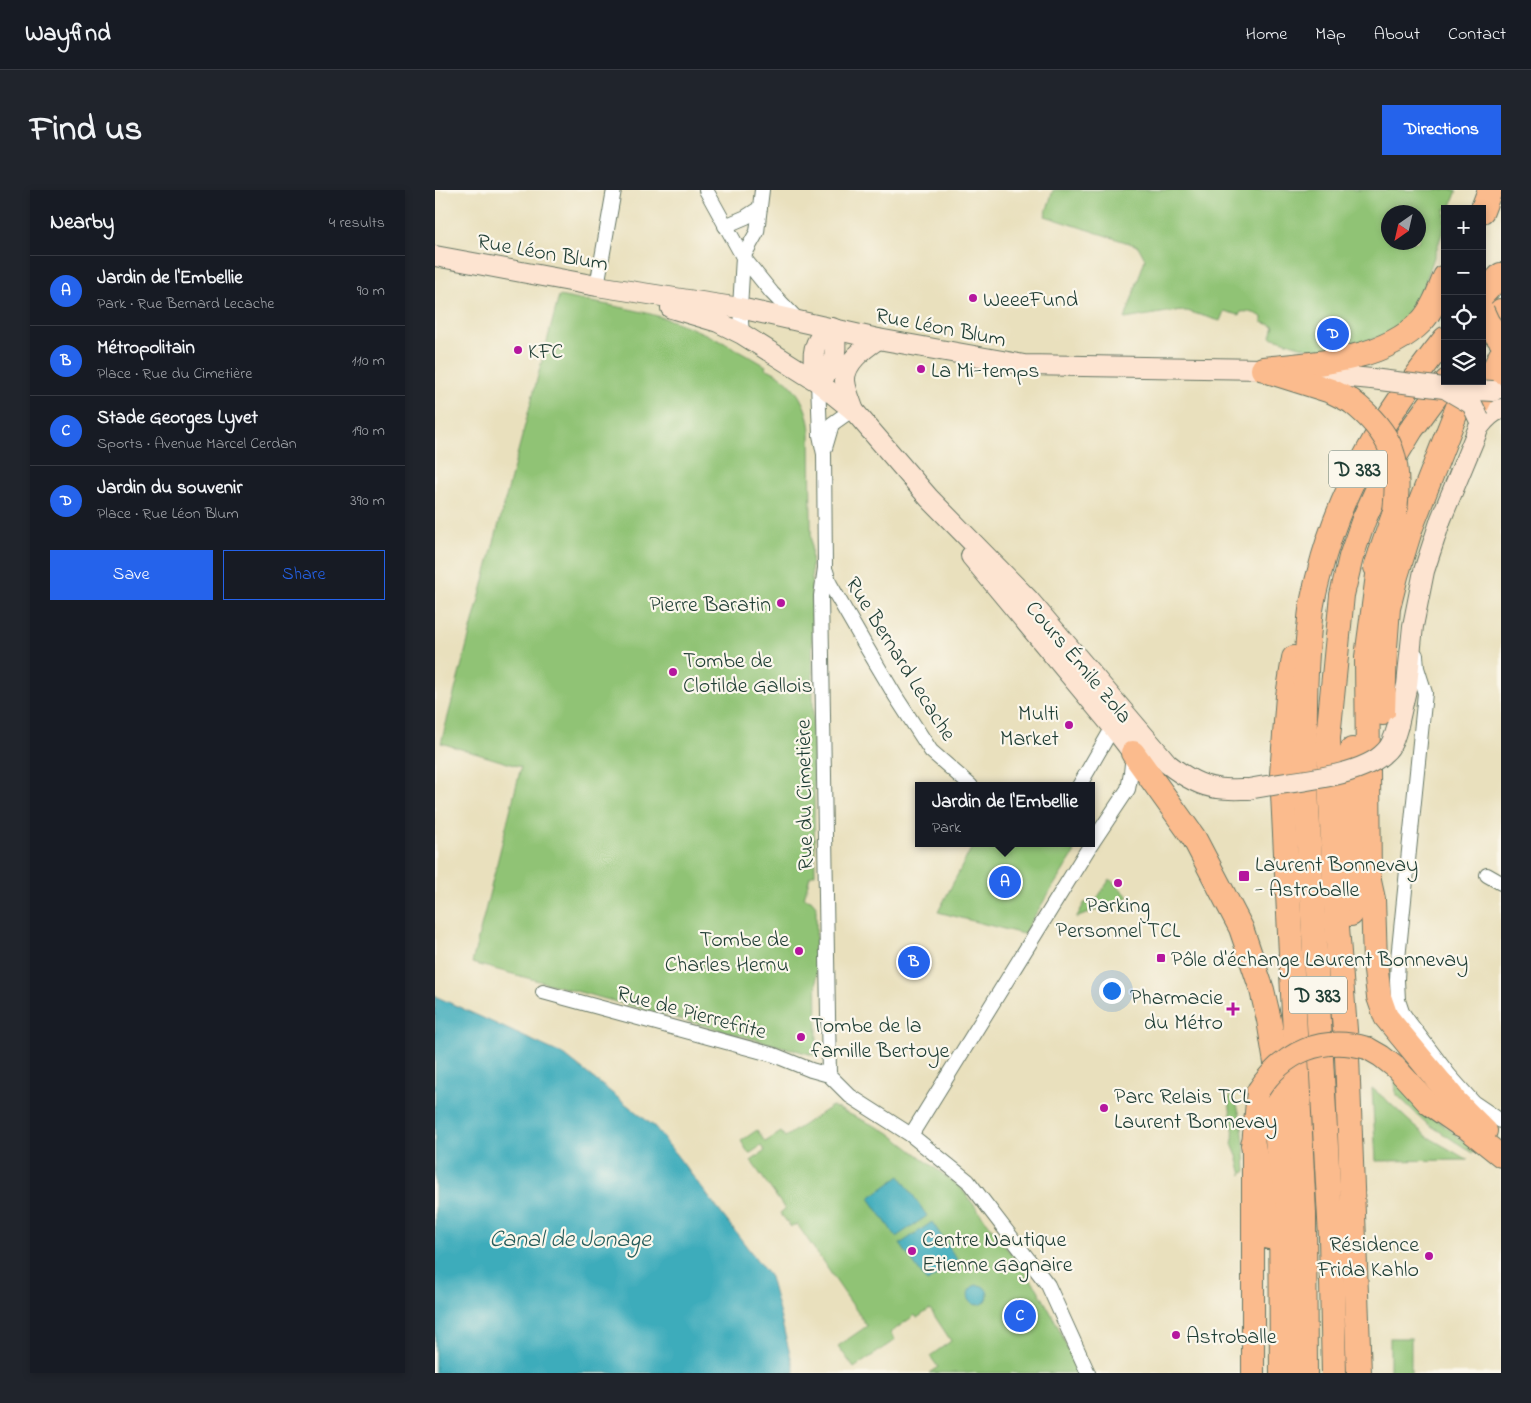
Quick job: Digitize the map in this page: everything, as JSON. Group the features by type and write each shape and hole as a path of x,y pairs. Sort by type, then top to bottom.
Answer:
{"highway":[{"path":"1472,205 1478,190"},
{"path":"1484,205 1490,190"},
{"path":"1486,291 1501,274"},
{"path":"1263,369 1338,361 1364,354 1406,336 1428,313 1441,286"},
{"path":"1486,328 1501,311"},
{"path":"1486,320 1501,342 1486,361"},
{"name":"D 383","path":"1334,1373 1331,1237 1304,744 1305,682 1310,618 1325,551 1339,511 1360,465 1388,416 1444,340"},
{"path":"1398,724 1398,646 1403,608 1412,568 1469,423 1501,355"},
{"path":"1263,369 1331,391 1351,401 1367,414 1381,431 1391,448 1396,470 1397,492 1395,512 1358,618 1352,664 1351,941 1357,1052"},
{"name":"D 383","path":"1359,1373 1357,1052 1337,927 1327,738 1341,596 1351,556 1364,519 1385,473 1411,430 1444,385"},
{"path":"1373,899 1377,879 1385,648 1389,608 1411,527 1458,407 1470,385"},
{"path":"1381,553 1367,657 1369,881 1373,899 1375,962 1379,998 1386,1017 1452,1097"},
{"path":"1305,1373 1304,1213 1282,774 1288,696 1297,643 1310,618"},
{"path":"1133,753 1194,838 1241,928 1262,990 1269,1020 1279,1073 1297,1195 1304,1213"},
{"path":"1274,1053 1272,1077 1281,1183 1282,1373"},
{"path":"1253,1145 1267,1218 1271,1373"}],"main road":[{"name":"Rue Léon Blum","path":"435,256 597,286 740,308 878,339 1024,366 1263,369 1441,384"},
{"name":"Cours Émile Zola","path":"597,286 718,322 742,334 819,382 854,411 929,498 1029,600 1168,764 1182,775 1200,784 1217,788 1249,789 1344,773 1372,764 1389,748 1395,735 1407,685 1413,626 1423,571 1441,519 1479,423"},
{"path":"819,382 814,366 813,354 819,338 832,328"},
{"path":"854,411 845,380 849,364 861,351 878,339"},
{"name":"Rue Léon Blum","path":"1446,385 1472,404 1479,423 1496,410 1498,398 1449,385"},
{"name":"Cours Émile Zola","path":"929,498 969,554 1133,753"},
{"path":"1253,1373 1253,1145 1258,1091 1274,1071 1294,1055 1305,1050 1330,1043 1354,1044 1357,1052 1381,1056 1395,1067 1429,1104 1458,1124 1499,1138"},
{"path":"1452,1097 1499,1138"}],"street":[{"path":"597,286 614,190"},
{"path":"706,190 743,257 772,293 798,320"},
{"path":"742,334 740,308 743,257 757,232 762,190"},
{"path":"725,226 746,218 760,208"},
{"name":"Rue du Cimetière","path":"819,382 820,435 824,454 825,568 821,596 829,1075"},
{"name":"Rue du Cimetière","path":"824,454 832,424 845,414 854,411"},
{"name":"Rue Bernard Lecache","path":"825,568 829,584 896,697 931,751 966,782"},
{"path":"1413,626 1417,668 1425,693 1398,960 1398,1000 1402,1012 1409,1022 1455,1082 1473,1102 1499,1138"},
{"path":"1081,782 1113,727"},
{"path":"1095,838 1128,789 1133,753"},
{"path":"911,1136 1089,847"},
{"path":"1487,875 1501,883"},
{"name":"Rue de Pierrefrite","path":"543,992 775,1055 811,1070 829,1075"},
{"path":"829,1075 850,1096 911,1136 968,1182 1047,1285 1088,1373"}],"green space":[{"path":"1053,190 1457,190 1451,205 1441,205 1441,237 1417,307 1401,327 1383,336 1330,352 1306,348 1271,337 1274,326 1262,322 1262,317 1249,312 1241,312 1239,315 1224,311 1220,321 1187,311 1167,312 1125,319 1145,259 1138,246 1045,216"},
{"path":"559,296 649,314 715,338 766,366 765,368 784,379 797,393 806,411 810,432 815,874 810,876 804,898 811,900 816,906 817,1056 472,963 521,767 441,743"},
{"path":"972,847 1066,847 1075,852 1023,934 938,912"},
{"path":"1110,879 1129,897 1076,918 1085,902 1092,906"},
{"path":"1394,1070 1436,1119 1475,1150 1473,1153 1425,1122 1396,1094"},
{"path":"1372,1088 1428,1137 1468,1160 1376,1161"},
{"path":"1230,1094 1238,1108 1243,1130 1246,1171 1242,1175 1232,1144 1233,1131 1229,1101"},
{"name":"Centre Nautique Etienne Gagnaire","path":"832,1106 888,1132 961,1188 1037,1288 1057,1324 1078,1373 929,1373 938,1367 930,1356 951,1341 930,1309 917,1318 915,1315 890,1333 895,1340 854,1368 838,1346 867,1326 797,1224 791,1227 780,1213 785,1209 751,1161 765,1151 761,1146 749,1154 741,1141 757,1130 765,1142 781,1132 785,1137"},
{"path":"1390,1338 1411,1338 1411,1373 1390,1373"}],"water":[{"name":"Canal de Jonage","path":"435,996 564,1055 655,1127 770,1277 795,1373 435,1373"},
{"path":"900,1176 927,1216 896,1237 869,1198"},
{"path":"932,1222 958,1261 927,1282 900,1244"},
{"path":"978,1285 985,1288 988,1295 985,1302 978,1305 971,1302 968,1295 971,1288"}],"place":[{"name":"WeeeFund","path":"973,298"},
{"name":"Jardin du souvenir","path":"1333,334"},
{"name":"KFC","path":"518,350"},
{"name":"La Mi-temps","path":"921,369"},
{"name":"Pierre Baratin","path":"781,603"},
{"name":"Tombe de Clotilde Gallois","path":"673,672"},
{"name":"Multi Market","path":"1069,725"},
{"name":"Laurent Bonnevay - Astroballe","path":"1244,876"},
{"name":"Jardin de l'Embellie","path":"1005,882"},
{"name":"Parking Personnel TCL","path":"1118,883"},
{"name":"Tombe de Charles Hernu","path":"799,951"},
{"name":"Pôle d'échange Laurent Bonnevay","path":"1161,958"},
{"name":"Métropolitain","path":"914,962"},
{"name":"Pharmacie du Métro","path":"1233,1009"},
{"name":"Tombe de la famille Bertoye","path":"801,1037"},
{"name":"Parc Relais TCL Laurent Bonnevay","path":"1104,1108"},
{"name":"Centre Nautique Etienne Gagnaire","path":"912,1251"},
{"name":"Résidence Frida Kahlo","path":"1429,1256"},
{"name":"Stade Georges Lyvet","path":"1020,1316"},
{"name":"Astroballe","path":"1176,1335"}]}
